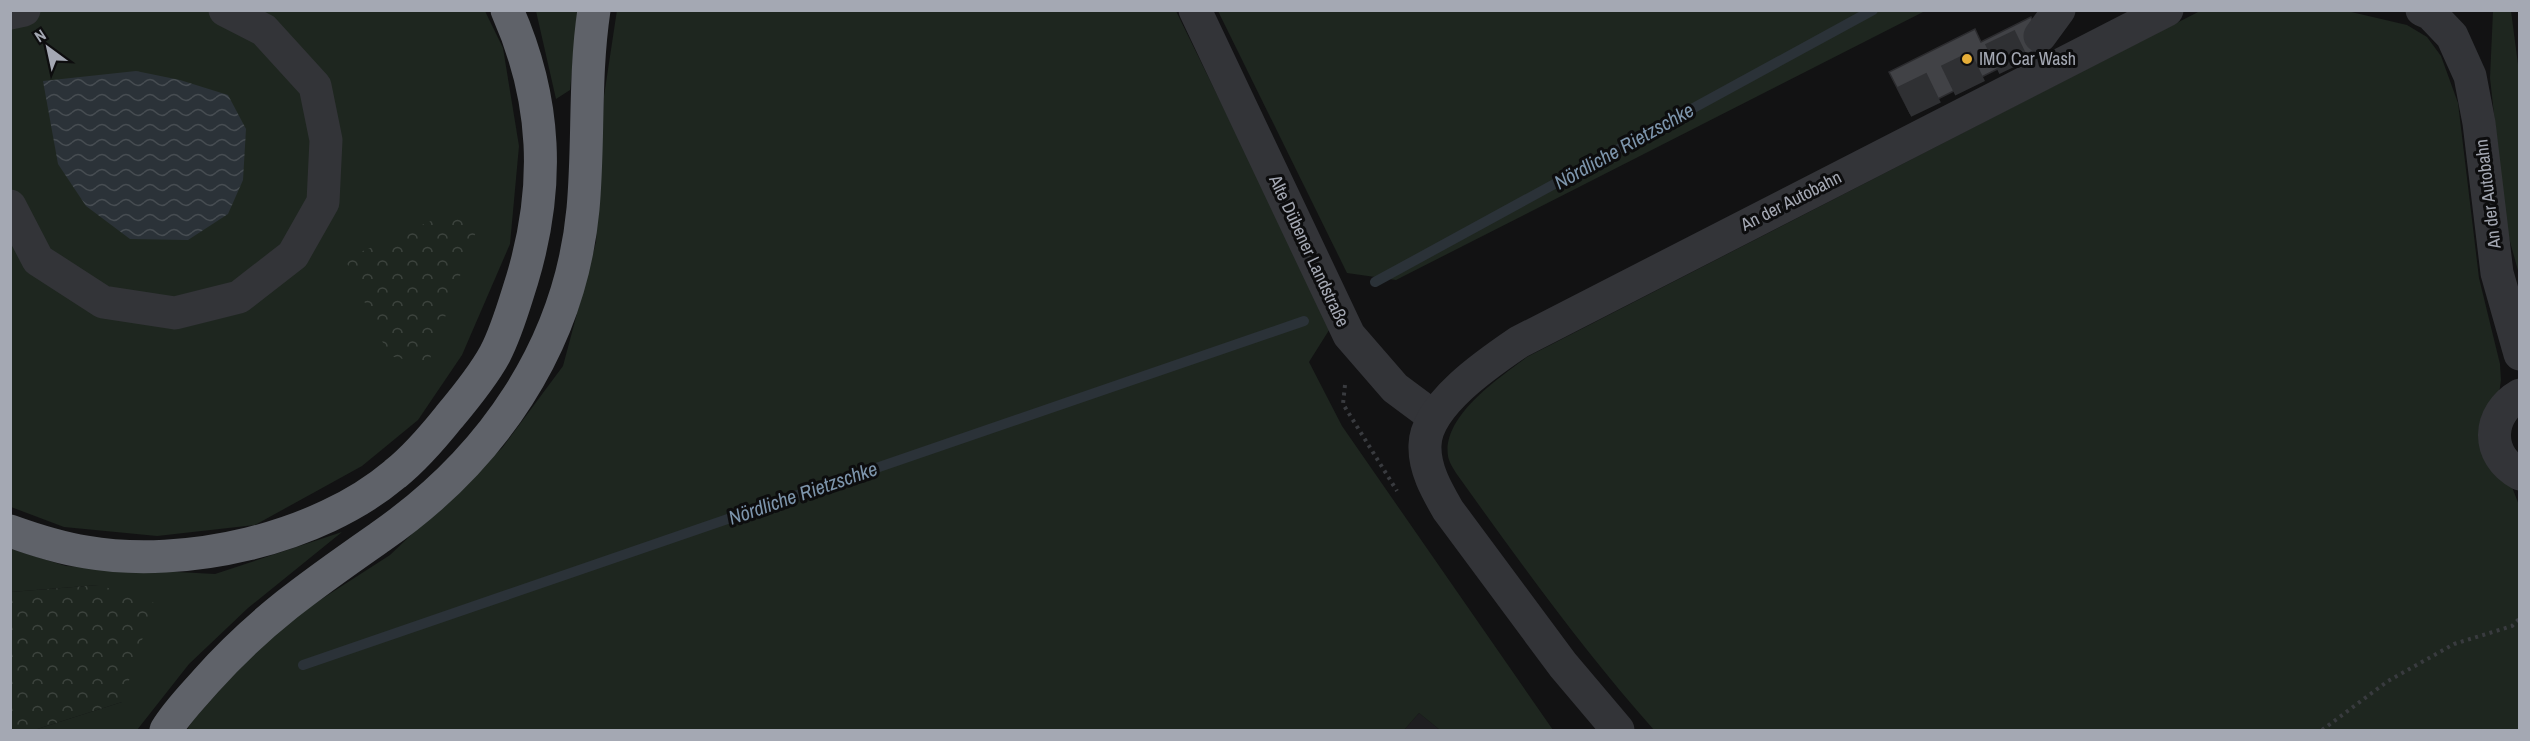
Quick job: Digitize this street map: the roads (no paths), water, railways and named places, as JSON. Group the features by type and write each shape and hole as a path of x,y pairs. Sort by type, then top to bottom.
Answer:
{"highway":[{"path":"10,531 44,543 87,552 131,556 225,549 309,525 355,503 395,474 429,442 462,402 495,354 529,258 537,215 542,159 537,110 527,68 507,10"},
{"path":"166,730 189,699 258,628 290,600 412,514 446,484 501,424 522,392 541,357 569,284 578,248 587,166 588,66 594,10"}],"street":[{"path":"10,14 24,10"},
{"path":"10,207 38,260 103,302 175,313 239,297 293,255 323,202 326,140 315,86 264,30 225,10"},
{"name":"Alte Dübener Landstraße","path":"1195,10 1349,335 1395,388 1434,417"},
{"name":"An der Autobahn","path":"1434,417 1450,398 1491,361 1519,342 2167,10"},
{"name":"An der Autobahn","path":"2422,10 2458,23 2479,123 2497,273 2520,354"},
{"path":"2520,395 2504,407 2494,429 2495,445 2502,460 2520,474"},
{"path":"1434,417 1425,445 1427,466 1435,488 1448,510 1563,665 1618,730"}],"water":[{"path":"136,71 180,80 228,95 246,129 243,180 228,214 188,240 130,239 86,206 58,164 43,81"}],"waterway":[{"name":"Nördliche Rietzschke","path":"1375,282 1873,10"},
{"name":"Nördliche Rietzschke","path":"303,665 1304,321"}],"tunnel":[{"path":"1904,102 2040,36"}],"place":[{"name":"IMO Car Wash","path":"1967,59"}]}
